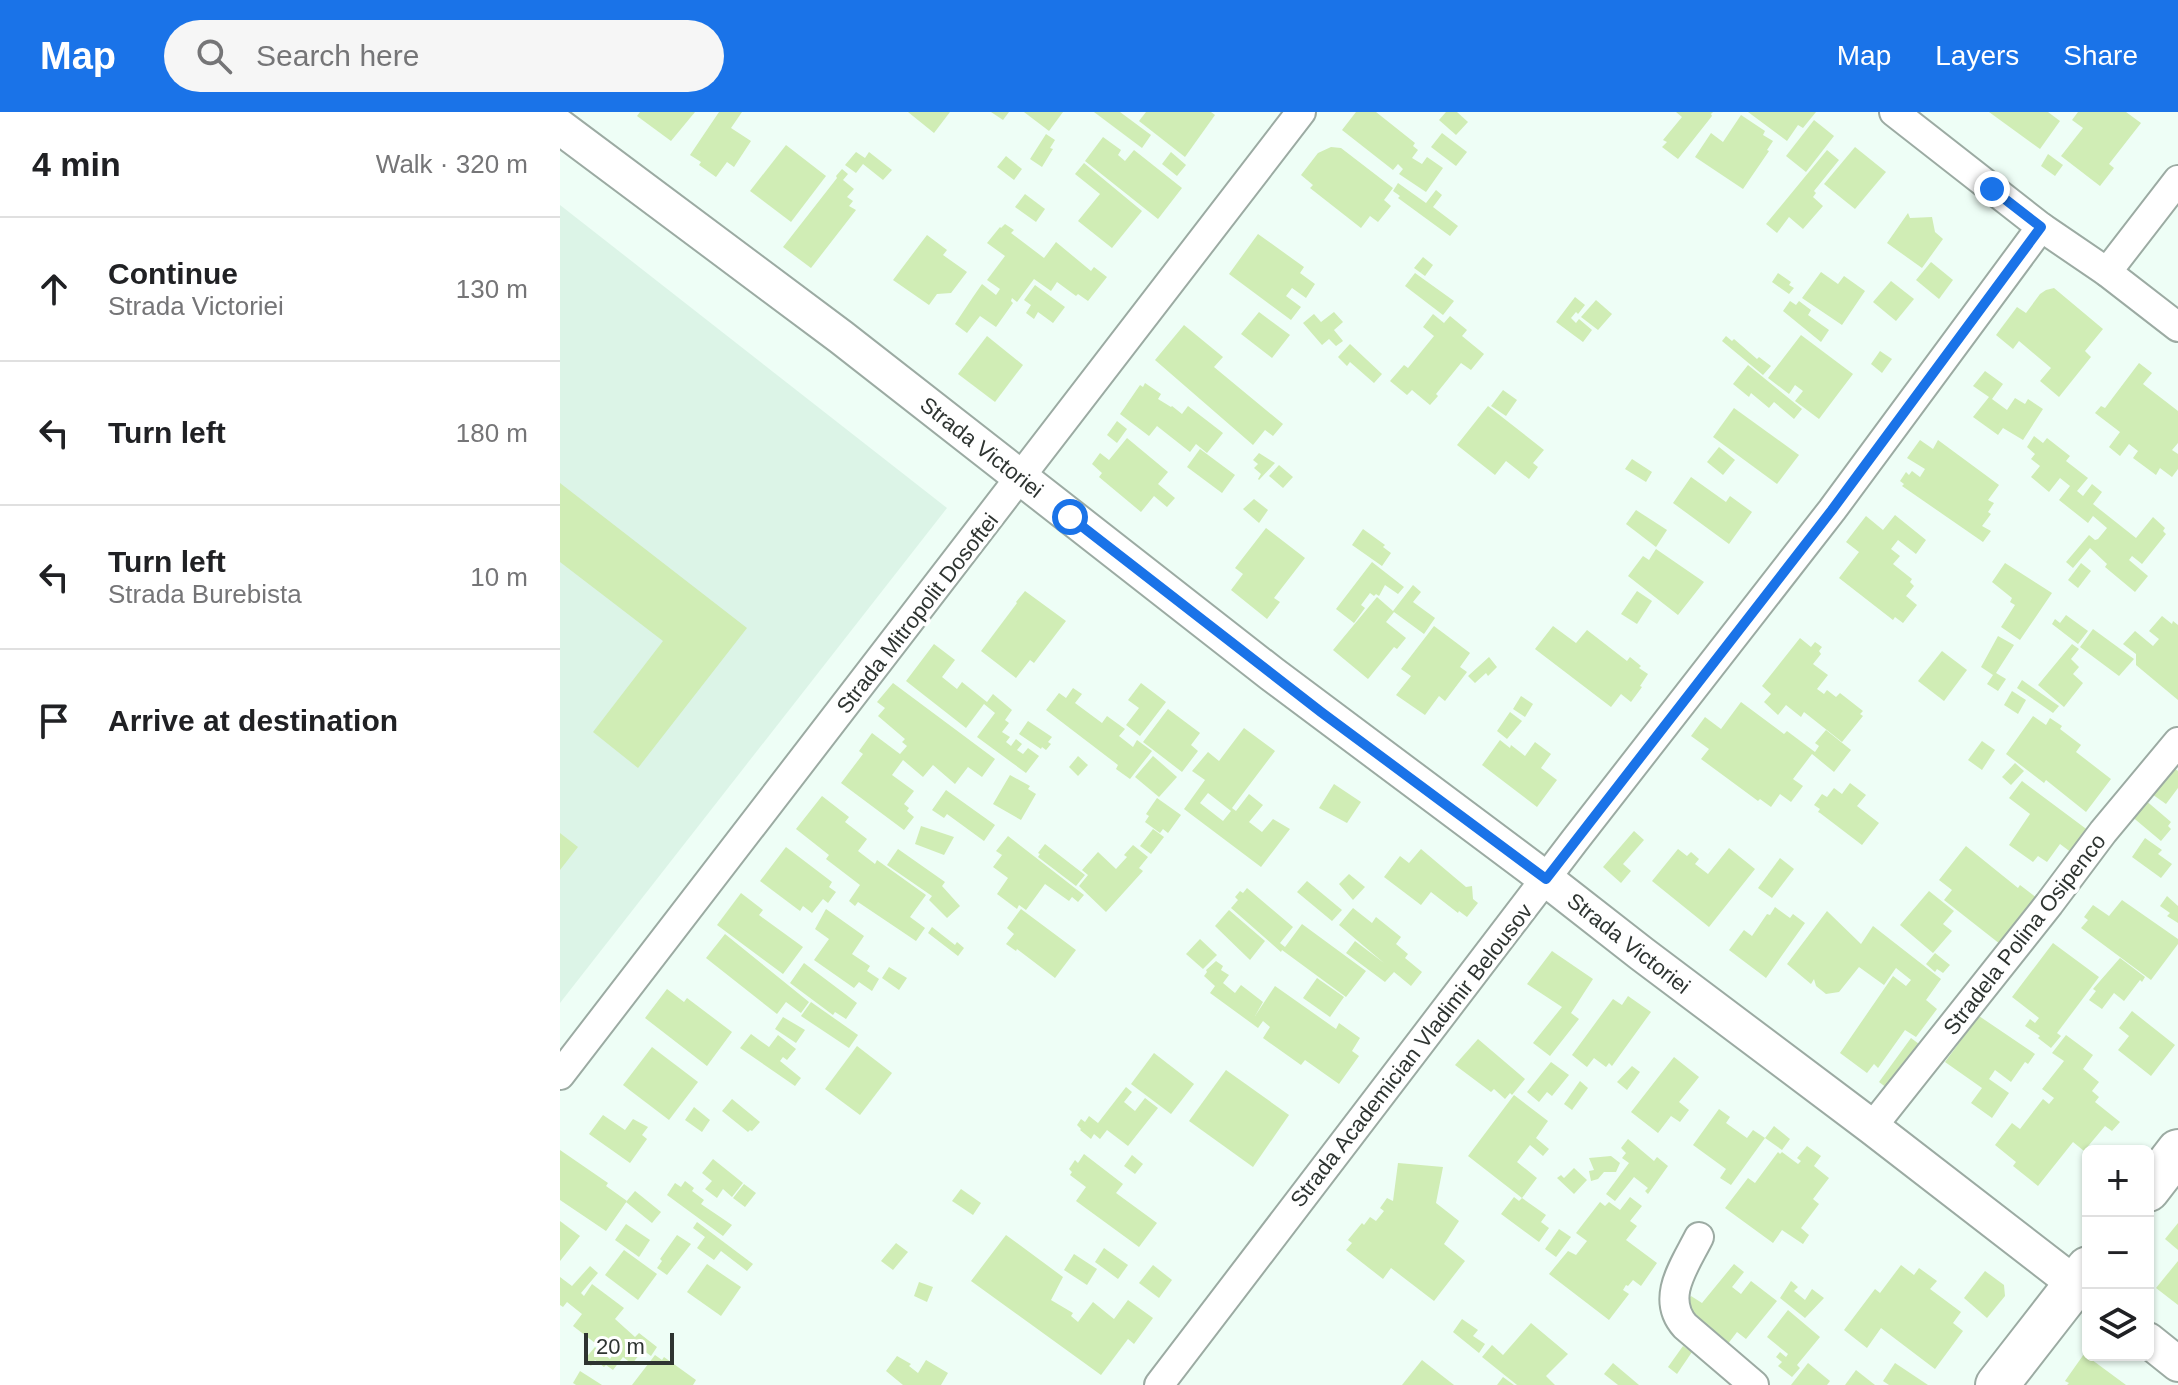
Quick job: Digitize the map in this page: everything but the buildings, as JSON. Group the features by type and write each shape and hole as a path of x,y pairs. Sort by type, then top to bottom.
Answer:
{"main road":[{"path":"2154,1182 2178,1151"},
{"path":"1997,1385 2082,1284"}],"street":[{"name":"Strada Mitropolit Dosoftei","path":"560,1075 1301,112"},
{"path":"1894,112 2041,227 2107,272 2178,327"},
{"name":"Strada Victoriei","path":"560,127 841,337 1309,702 1872,1127 2082,1281"},
{"path":"2107,272 2178,180"},
{"name":"Strada Academician Vladimir Belousov","path":"1159,1385 1832,510 2041,227"},
{"name":"Stradela Polina Osipenco","path":"1872,1127 2103,832 2178,742"},
{"path":"1699,1237 1675,1287 1675,1309 1685,1326 1754,1385"},
{"path":"2154,1345 2178,1364"}],"shaded area":[{"path":"560,205 947,508 560,1003"}],"route":[{"path":"1070,517 1321,712 1546,879 1832,510 2041,227 1992,189"}]}
